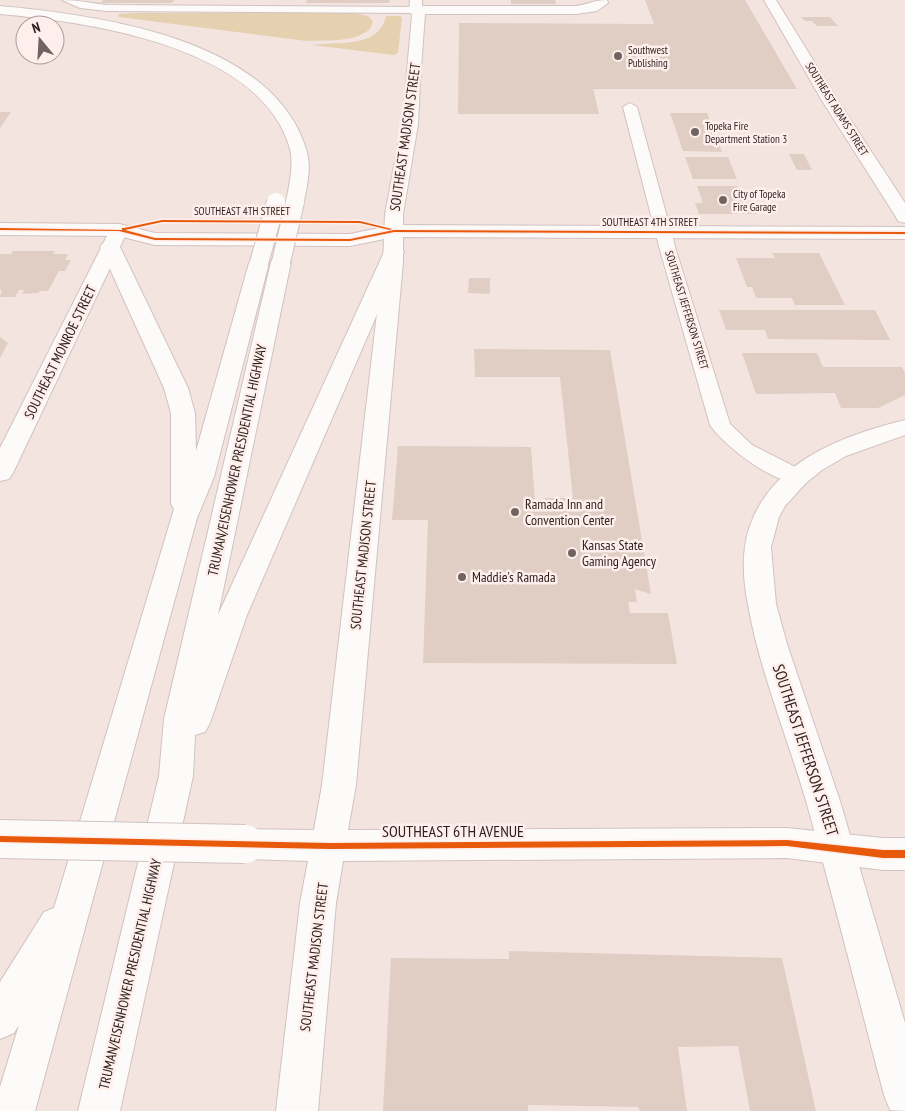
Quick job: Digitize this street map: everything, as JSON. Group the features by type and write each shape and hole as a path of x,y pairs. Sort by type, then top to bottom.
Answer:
{"main road":[{"name":"SOUTHEAST ADAMS STREET","path":"770,0 829,99 905,218"},
{"path":"415,5 576,10 598,4"},
{"name":"SOUTHEAST MADISON STREET","path":"297,1111 318,903 330,846 339,786 394,242 394,214 410,124 419,14 415,5"},
{"name":"TRUMAN/EISENHOWER PRESIDENTIAL HIGHWAY","path":"0,12 115,29 160,38 221,63 254,86 283,116 298,148 300,167 283,197 180,719 176,776 99,1111"},
{"name":"TRUMAN/EISENHOWER PRESIDENTIAL HIGHWAY","path":"115,29 182,54 213,69 235,85 264,116 277,142"},
{"name":"SOUTHEAST 4TH STREET","path":"0,229 115,239 350,240 394,242 664,232 905,233"},
{"path":"115,239 176,388 183,421 184,518"},
{"name":"SOUTHEAST MONROE STREET","path":"0,473 115,239"},
{"path":"176,776 232,615 394,242"},
{"name":"TRUMAN/EISENHOWER PRESIDENTIAL HIGHWAY","path":"14,1111 184,518 201,477 270,262"},
{"path":"796,477 813,464 837,451 905,427"},
{"name":"SOUTHEAST JEFFERSON STREET","path":"796,477 774,502 766,517 757,547 761,596 772,644 837,849 905,1095"},
{"name":"SOUTHEAST 6TH AVENUE","path":"0,840 330,846 787,843 883,854 905,854"},
{"path":"0,1018 76,890"}],"street":[{"path":"67,0 84,6 106,8 230,5 415,5"},
{"name":"SOUTHEAST JEFFERSON STREET","path":"630,107 664,232 721,426 729,437 742,448 796,477"}],"shaded area":[{"path":"354,13 368,16 373,21 370,29 356,37 340,40 306,41 119,17 118,14"},
{"path":"386,16 400,16 402,18 398,53 394,55 312,45 345,43 366,39 382,27"}],"building":[{"path":"103,0 174,0 172,3 101,3"},
{"path":"307,0 390,0 389,3 306,3"},
{"path":"511,0 555,0 556,4 511,4"},
{"name":"Southwest Publishing","path":"645,0 745,0 797,89 593,89 599,114 458,114 459,23 654,24"},
{"path":"801,17 830,17 838,26 817,26 812,21 805,21"},
{"path":"0,112 11,112 0,128"},
{"name":"Topeka Fire Department Station 3","path":"670,113 707,113 722,152 683,151"},
{"path":"789,154 804,154 812,170 797,170"},
{"path":"685,157 728,157 737,179 693,179"},
{"name":"City of Topeka Fire Garage","path":"697,186 737,186 740,192 747,192 751,198 743,198 744,203 752,202 757,214 699,214 695,203 703,203"},
{"path":"13,251 55,251 53,254 68,254 65,260 71,260 65,271 59,271 48,291 22,294 24,290 19,290 15,297 0,297 2,290 0,290 0,254 11,254"},
{"path":"772,253 819,253 845,305 795,305 792,298 756,298 752,287 747,287 736,258 775,258"},
{"path":"469,278 490,278 490,294 468,293"},
{"path":"719,310 875,310 890,340 768,339 765,330 726,330"},
{"path":"0,337 8,343 0,358"},
{"name":"Ramada Inn and Convention Center","path":"474,349 610,350 651,594 635,589 637,602 628,602 630,613 668,613 677,664 423,663 428,520 392,520 398,446 531,447 535,503 545,503 545,498 573,498 560,377 475,377"},
{"path":"742,353 817,353 823,367 902,367 905,374 905,395 878,408 841,408 835,393 756,394"},
{"path":"509,951 782,958 816,1111 750,1111 738,1046 678,1047 687,1111 640,1111 638,1107 528,1105 528,1111 383,1111 391,958 509,959"}],"cycle path":[{"path":"124,229 162,221 360,222 390,229"},
{"path":"0,229 119,230 155,239 350,240 394,231 905,233"},
{"path":"0,839 330,846 787,843 883,854 905,854"}],"place":[{"name":"Southwest Publishing","path":"618,56"},
{"name":"Topeka Fire Department Station 3","path":"695,132"},
{"name":"City of Topeka Fire Garage","path":"723,200"},
{"name":"Ramada Inn and Convention Center","path":"515,512"},
{"name":"Kansas State Gaming Agency","path":"572,553"},
{"name":"Maddie's Ramada","path":"462,577"}]}
